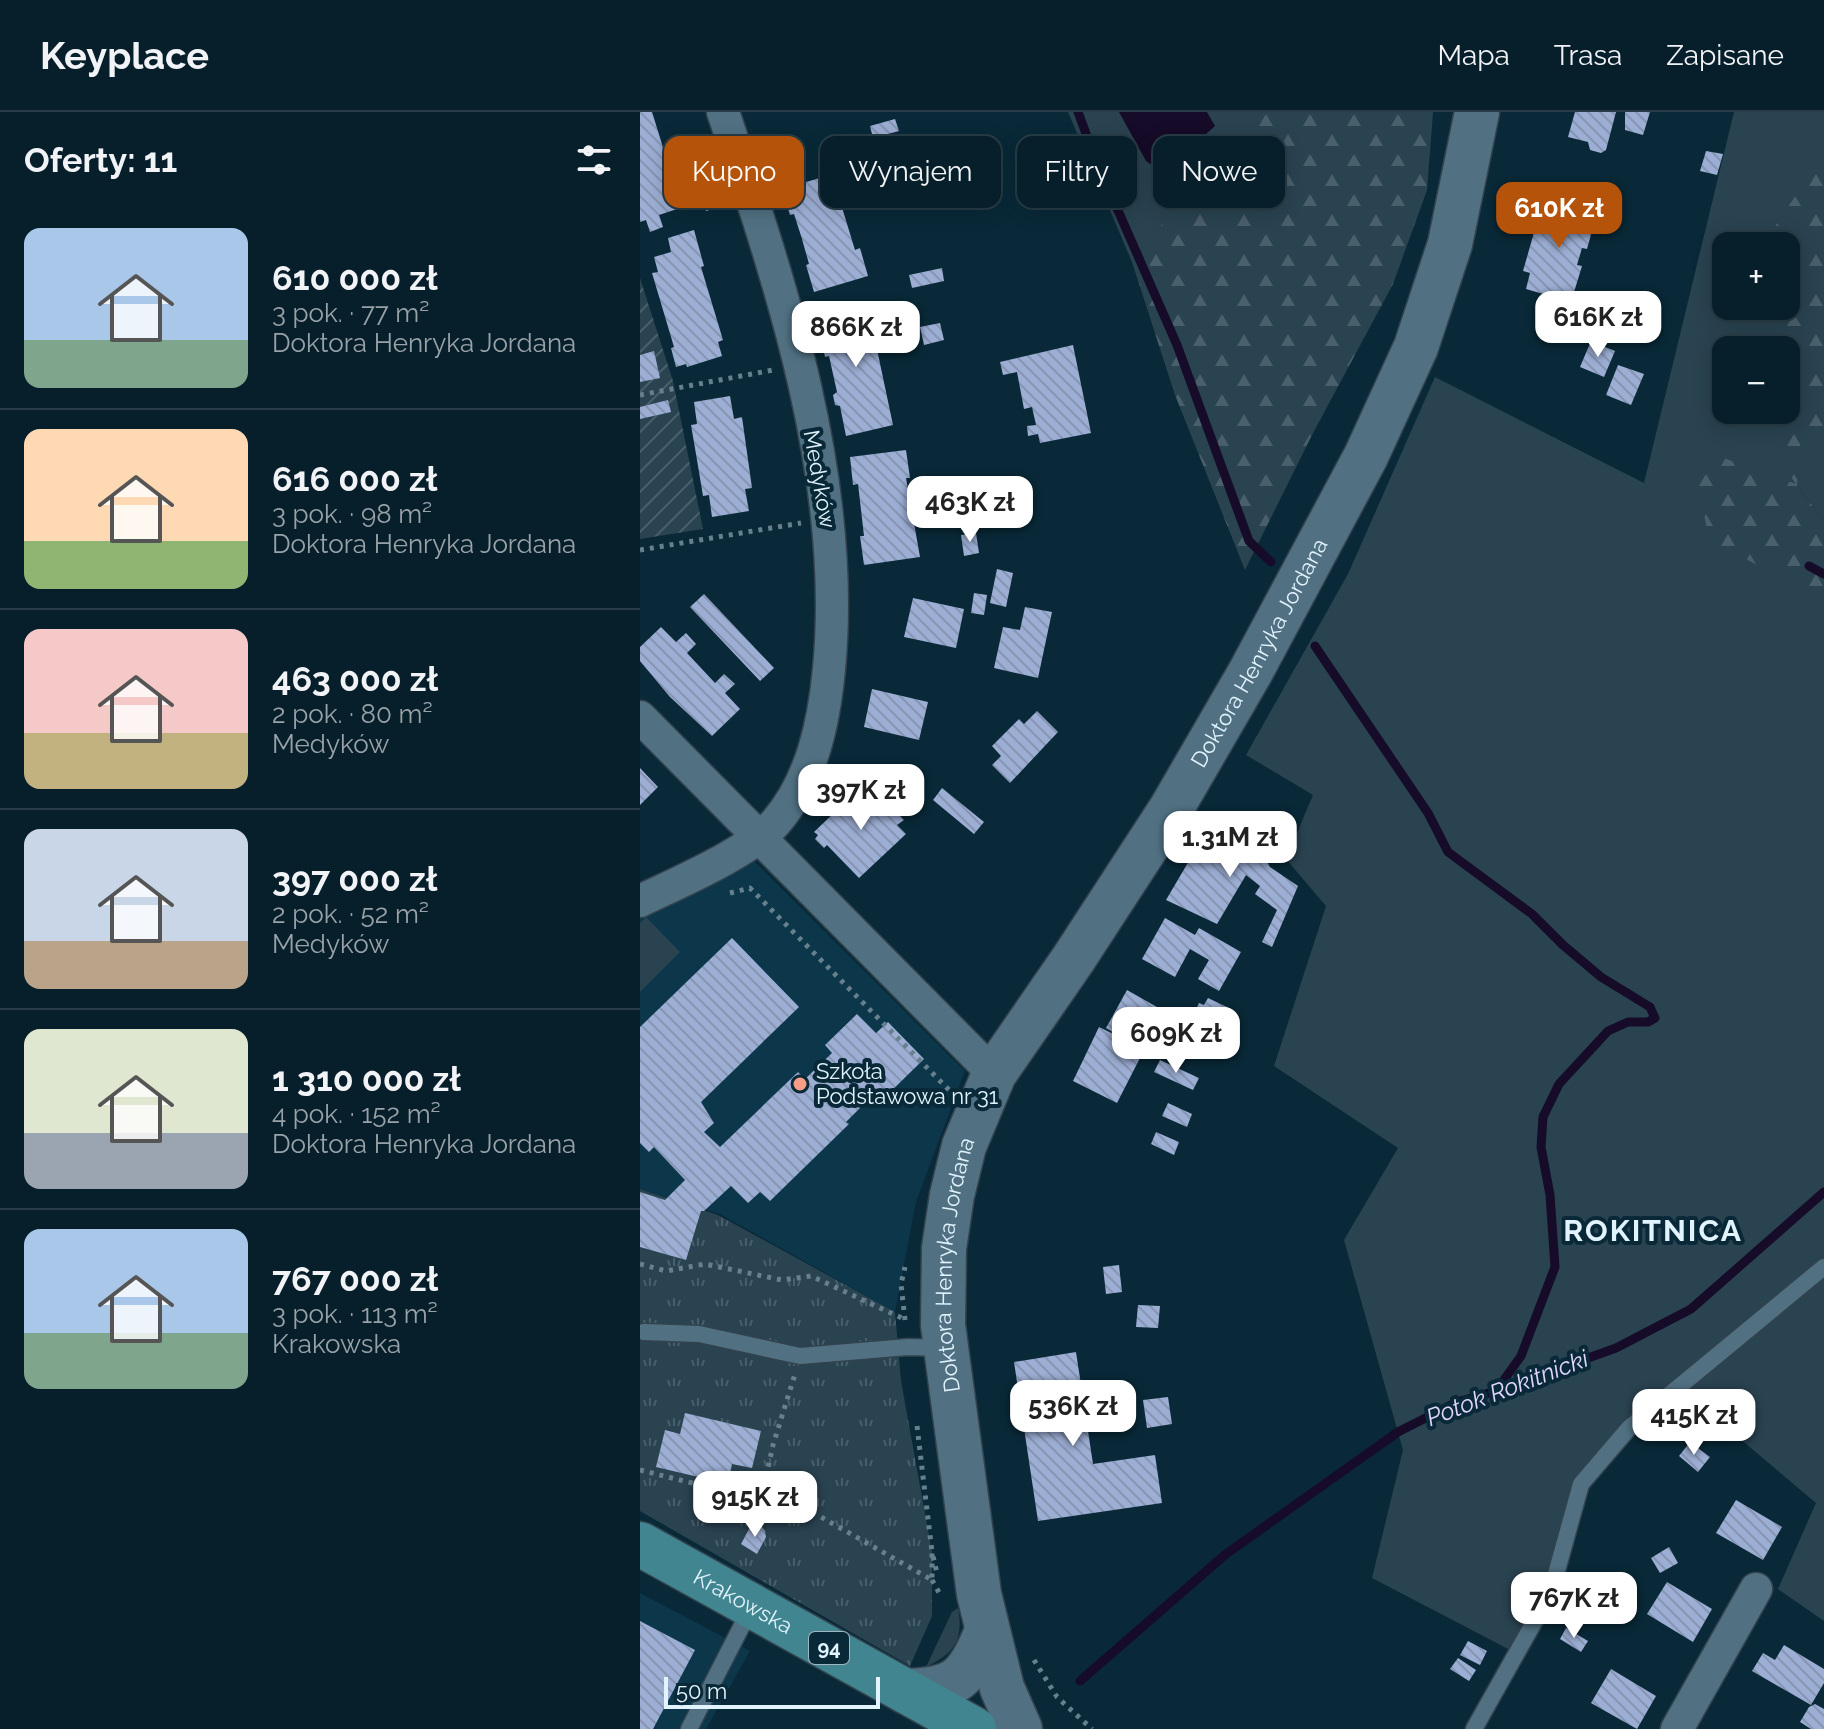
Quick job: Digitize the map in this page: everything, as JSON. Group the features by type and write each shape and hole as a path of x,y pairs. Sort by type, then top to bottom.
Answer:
{"main road":[{"name":"Krakowska","path":"640,1544 974,1729"}],"street":[{"name":"Medyków","path":"640,901 698,873 758,838 775,823 793,797 820,734 832,644 833,567 828,519 800,365 754,202 723,112"},
{"name":"Doktora Henryka Jordana","path":"1020,1729 1002,1688 987,1631 927,1348 943,1325 944,1248 964,1146 994,1074 1171,809 1251,671 1366,456 1416,347 1450,244 1477,112"},
{"path":"640,717 994,1074"},
{"path":"1677,1729 1756,1589"},
{"path":"905,1691 925,1691 956,1682 974,1661 987,1631"}],"lane":[{"path":"1474,1729 1551,1592 1581,1484 1629,1428 1824,1267"},
{"path":"644,1332 699,1334 800,1356 927,1348"},
{"path":"689,1729 753,1605"}],"path":[{"path":"640,395 800,365"},
{"path":"640,550 828,519"},
{"path":"720,896 750,888 956,1097"},
{"path":"904,1320 901,1284 909,1255"},
{"path":"640,1264 666,1271 705,1264 782,1280 811,1276 904,1320 927,1348"},
{"path":"762,1496 773,1445 800,1356"},
{"path":"917,1426 932,1552 932,1580"},
{"path":"640,1470 744,1496 784,1496 932,1580 944,1600 932,1552"},
{"path":"1032,1654 1057,1697 1092,1729"}],"shaded area":[{"path":"1119,112 1207,112 1215,126 1204,136 1153,136 1153,166 1146,161 1137,145 1137,136 1132,136"},
{"name":"Szkoła Podstawowa nr 31","path":"751,858 965,1071 916,1202 895,1312 720,1214 640,1189 640,909"},
{"path":"640,1593 750,1651 706,1729 640,1729"}],"green space":[{"path":"1068,112 1252,112 1234,136 1153,136 1153,208 1176,208 1132,262 1109,208 1137,208 1137,136 1078,136"},
{"path":"1252,112 1433,112 1427,190 1393,284 1312,435 1245,570 1175,395 1132,262 1175,208 1285,208 1285,136 1233,136"},
{"path":"1734,112 1824,112 1824,521 1797,485 1815,596 1824,585 1824,1621 1778,1589 1816,1503 1675,1384 1626,1419 1576,1478 1541,1593 1512,1651 1372,1578 1403,1450 1344,1240 1398,1148 1274,1066 1326,906 1286,859 1313,795 1246,755 1348,574 1435,377 1644,483"},
{"path":"1824,153 1824,435 1801,435 1797,485 1824,521 1824,585 1816,597 1709,539 1690,446 1796,484 1757,429 1757,424 1800,424 1800,336 1760,336 1761,320 1800,320 1800,232 1771,232"},
{"path":"640,278 673,381 703,529 640,539"},
{"path":"646,917 680,952 640,992 640,923"},
{"path":"640,1189 718,1215 895,1312 901,1381 932,1552 932,1616 910,1666 640,1511"},
{"path":"958,1608 959,1629 955,1645 944,1657 926,1667 952,1612"}],"building":[{"path":"640,112 652,112 664,151 664,208 677,209 659,215 663,227 650,232 646,220 640,222"},
{"path":"1575,112 1616,112 1606,150 1601,153 1590,150 1588,142 1568,137"},
{"path":"1625,112 1650,112 1643,135 1625,130"},
{"path":"895,119 899,131 872,136 870,126"},
{"path":"1706,151 1723,154 1717,175 1700,171"},
{"path":"820,178 820,208 842,208 855,250 860,248 868,276 814,292 802,239 794,214 790,215 788,208 804,208 804,183"},
{"path":"1552,201 1597,213 1587,249 1582,248 1577,265 1582,266 1571,302 1526,289 1530,273 1523,271 1539,215 1547,217"},
{"path":"694,230 704,266 701,267 723,340 718,342 722,356 687,367 686,364 676,367 671,348 674,347 652,273 658,272 654,257 671,252 668,238"},
{"path":"942,268 944,281 912,288 909,275"},
{"path":"867,302 893,425 846,436 840,406 835,405 833,395 837,392 829,356 825,357 822,343 826,342 819,312"},
{"path":"940,323 944,340 924,345 920,327"},
{"path":"1591,341 1615,351 1604,377 1580,367"},
{"path":"1073,345 1091,433 1040,443 1038,434 1028,436 1027,426 1036,425 1032,407 1024,409 1017,372 1003,375 1000,362"},
{"path":"654,351 660,378 640,382 640,355"},
{"path":"1618,365 1644,374 1631,405 1606,395"},
{"path":"730,396 734,419 742,417 752,488 745,489 749,511 712,517 709,495 703,496 691,425 697,424 694,402"},
{"path":"668,400 671,412 640,419 640,407"},
{"path":"906,450 910,478 906,478 920,557 864,565 858,484 853,485 850,457"},
{"path":"976,533 979,553 964,556 961,535"},
{"path":"997,569 1013,573 1006,607 990,603"},
{"path":"974,593 987,595 984,615 971,613"},
{"path":"704,594 774,668 760,681 690,607"},
{"path":"913,598 964,609 956,648 904,637"},
{"path":"1025,607 1052,612 1038,678 994,668 1003,627 1020,630"},
{"path":"661,627 676,642 686,633 696,644 687,653 715,683 724,674 735,684 725,693 740,709 712,736 670,697 640,661 640,647"},
{"path":"872,689 928,702 919,740 864,727"},
{"path":"1037,711 1058,732 1010,783 992,765 1001,756 992,746 1019,719 1024,724"},
{"path":"640,768 658,787 640,805"},
{"path":"861,787 883,811 890,805 904,820 897,825 906,834 859,878 827,845 824,848 815,839 818,835 814,832"},
{"path":"942,788 984,822 974,834 933,800"},
{"path":"1213,820 1260,850 1270,867 1298,886 1272,947 1262,942 1277,910 1255,894 1260,886 1246,875 1217,924 1166,900"},
{"path":"1165,918 1195,935 1199,928 1241,952 1219,991 1198,979 1209,960 1190,949 1175,977 1142,959"},
{"path":"732,938 799,1007 701,1102 714,1123 704,1132 720,1147 798,1072 805,1079 832,1053 825,1045 857,1014 876,1033 888,1022 924,1059 880,1102 873,1095 846,1122 849,1124 770,1201 760,1192 748,1203 731,1186 701,1211 686,1260 640,1247 640,1192 665,1200 685,1180 654,1147 649,1152 640,1143 640,1027"},
{"path":"1127,990 1164,1011 1117,1103 1073,1081 1099,1027 1128,1041 1106,1028"},
{"path":"1208,998 1231,1009 1227,1016 1239,1022 1230,1045 1188,1026 1199,1003 1204,1005"},
{"path":"1160,1060 1199,1078 1193,1090 1154,1072"},
{"path":"1168,1103 1192,1114 1187,1127 1162,1116"},
{"path":"1156,1132 1179,1142 1174,1155 1151,1144"},
{"path":"1119,1265 1122,1292 1106,1294 1103,1267"},
{"path":"1138,1305 1160,1306 1158,1328 1136,1327"},
{"path":"1076,1352 1093,1464 1155,1455 1162,1503 1038,1521 1014,1362"},
{"path":"1168,1397 1172,1424 1147,1428 1143,1400"},
{"path":"685,1413 761,1431 752,1468 732,1464 728,1484 656,1467 665,1430 680,1434"},
{"path":"1690,1442 1710,1457 1698,1472 1679,1456"},
{"path":"1736,1500 1782,1527 1763,1560 1716,1533"},
{"path":"755,1525 761,1526 766,1537 757,1554 741,1544 749,1529"},
{"path":"1669,1547 1678,1563 1660,1573 1651,1558"},
{"path":"1667,1582 1712,1609 1693,1642 1647,1614"},
{"path":"640,1621 695,1650 653,1729 640,1729"},
{"path":"1566,1628 1588,1641 1581,1652 1560,1639"},
{"path":"1468,1641 1487,1651 1480,1665 1460,1655"},
{"path":"1784,1645 1824,1669 1824,1683 1811,1705 1752,1671 1763,1653 1775,1660"},
{"path":"1458,1658 1476,1670 1469,1681 1450,1669"},
{"path":"1611,1669 1656,1696 1637,1729 1591,1703"},
{"path":"1815,1704 1824,1709 1824,1729 1811,1729 1800,1722 1809,1707"}],"waterway":[{"path":"1078,112 1177,345 1249,541 1271,562"},
{"path":"1809,566 1824,574"},
{"path":"1315,646 1428,813 1448,852 1532,914 1601,977 1650,1007 1655,1018 1648,1022 1628,1022 1608,1031 1559,1084 1543,1117 1541,1147 1550,1195 1555,1267 1521,1356 1496,1391"},
{"name":"Potok Rokitnicki","path":"1080,1681 1226,1554 1398,1432 1457,1402 1616,1348 1691,1309 1824,1192"}],"place":[{"name":"Szkoła Podstawowa nr 31","path":"800,1084"}],"district":[{"name":"ROKITNICA","path":"1653,1230"}]}
